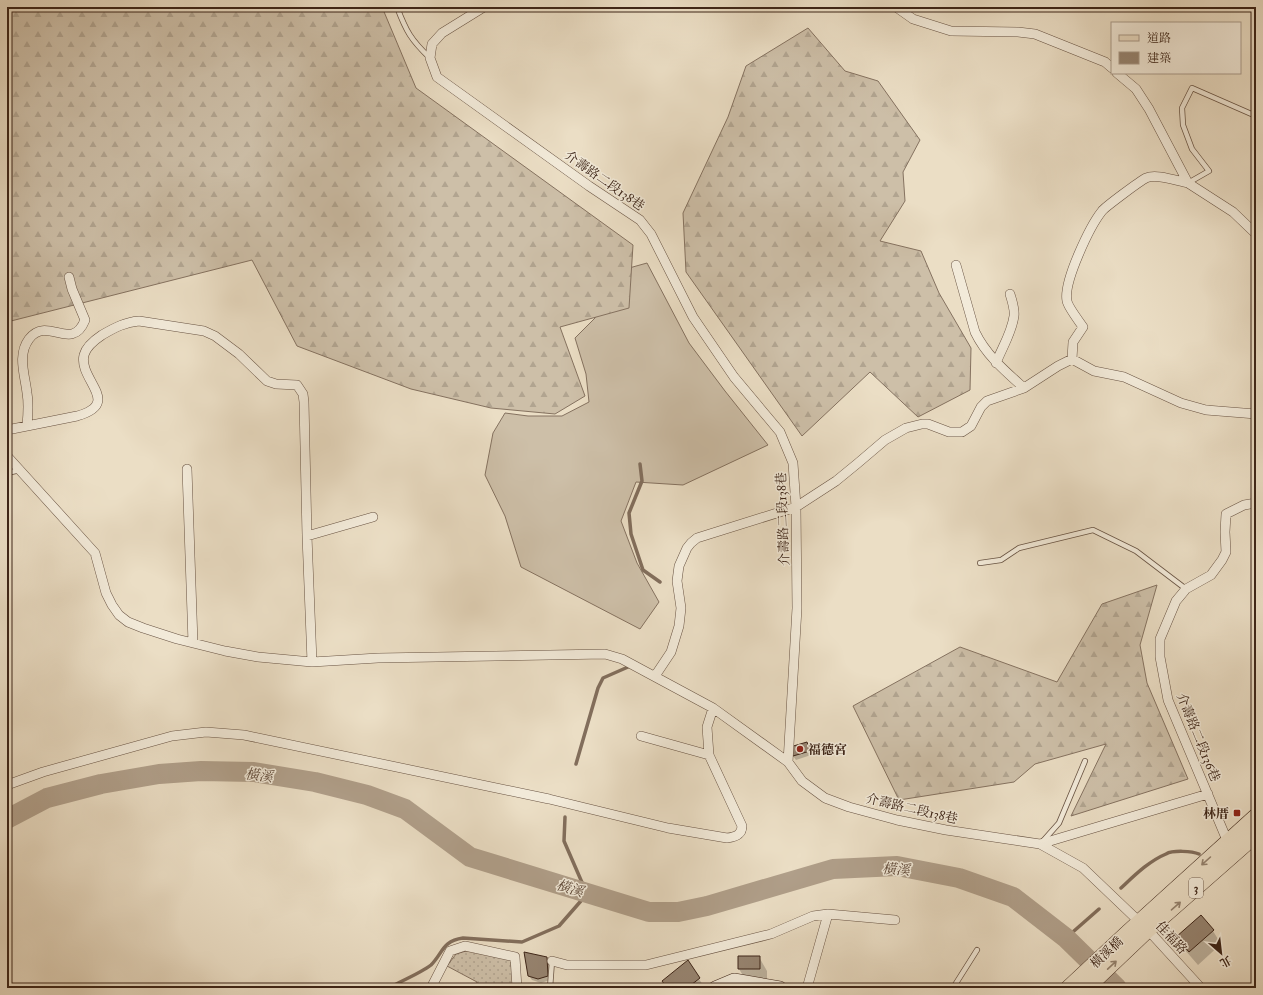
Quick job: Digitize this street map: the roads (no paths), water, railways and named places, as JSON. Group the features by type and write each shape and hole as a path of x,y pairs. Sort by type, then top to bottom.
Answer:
{"main road":[{"name":"3","path":"1144,926 1256,816"},
{"name":"3","path":"1132,936 1256,835"},
{"name":"橫溪橋","path":"1068,988 1132,936"},
{"name":"橫溪橋","path":"1087,988 1132,936"},
{"path":"715,988 734,980 780,988"}],"street":[{"path":"430,58 432,44 442,33 484,7"},
{"path":"896,7 914,18 951,31 1018,32 1034,34 1105,62 1111,67"},
{"name":"介壽路二段138巷","path":"430,58 437,77 589,186 640,220 651,234 693,316 734,377 780,432 793,463 796,507 796,608 788,762 802,781 825,798 850,807 897,820 946,830 1040,844 1083,868 1144,926"},
{"path":"1118,74 1136,89 1149,109 1188,183"},
{"path":"1072,360 1073,342 1083,327 1067,302 1067,288 1074,267 1086,238 1102,210 1146,178 1161,177 1188,183 1233,212 1256,234"},
{"path":"956,265 975,332 980,342 996,363 1024,388"},
{"path":"28,426 28,392 22,368 25,346 28,340 38,331 43,330 71,335 82,327 85,320 72,289 69,277"},
{"path":"996,363 1010,330 1014,316 1014,309 1010,294"},
{"path":"7,430 77,416 88,413 94,409 98,404 98,398 83,361 84,354 98,338 124,324 139,321 204,332 215,336 239,354 267,381 271,383 296,385 303,394 312,662"},
{"path":"655,676 671,652 679,626 681,608 677,574 679,566 691,543 697,538 796,507 836,481 896,432 922,424 928,424 949,432 962,432 970,426 981,407 987,401 1024,388 1058,366 1072,360"},
{"path":"1072,360 1094,372 1124,377 1181,403 1206,410 1256,414"},
{"path":"7,456 95,553 106,593 119,615 128,622 143,628 193,643 258,657 312,662 378,658 605,654 622,659 713,708 788,762"},
{"path":"187,469 193,643"},
{"name":"介壽路二段136巷","path":"1232,856 1228,842 1168,700 1160,658 1160,639 1176,601 1186,589 1211,575 1222,560 1226,552 1226,514 1244,505 1256,503"},
{"path":"307,536 373,517"},
{"path":"7,785 43,772 172,736 206,732 244,735 549,799 668,828 727,838 734,837 742,830 742,826 709,755 707,727 713,708"},
{"path":"641,736 709,755"},
{"path":"1040,844 1208,794"},
{"path":"807,988 828,914"},
{"path":"552,961 567,965 646,965 771,934 813,916 828,914 895,920"},
{"name":"佳福路","path":"1144,926 1201,988"},
{"path":"432,988 450,951 465,946 515,957 517,988"}],"lane":[{"path":"397,7 406,30 415,44 430,58"},
{"path":"1188,183 1209,172 1192,149 1184,125 1182,108 1192,88 1256,116"},
{"path":"7,473 20,470"},
{"path":"980,563 1001,560 1019,548 1093,530 1136,551 1186,589"},
{"path":"1040,844 1059,823 1085,762"},
{"path":"953,988 977,950"},
{"path":"550,988 552,961"}],"waterway":[{"path":"640,464 642,481 629,513 631,534 643,570 660,582"},
{"path":"576,764 598,688 603,678 628,667"},
{"name":"橫溪","path":"7,819 47,798 101,784 159,774 201,771 254,772 315,782 367,795 405,809 470,857 649,912 678,912 707,906 833,869 897,866 959,878 1013,897 1066,938 1117,988"},
{"path":"392,988 392,986 431,965 444,948 456,940 463,938 522,942 559,926 587,894 564,841 565,817"},
{"path":"1121,888 1136,874 1166,854 1182,851 1199,854"},
{"path":"1066,938 1099,909"}],"place":[{"name":"福德宮","path":"800,749"},
{"name":"林厝","path":"1237,813"}]}
